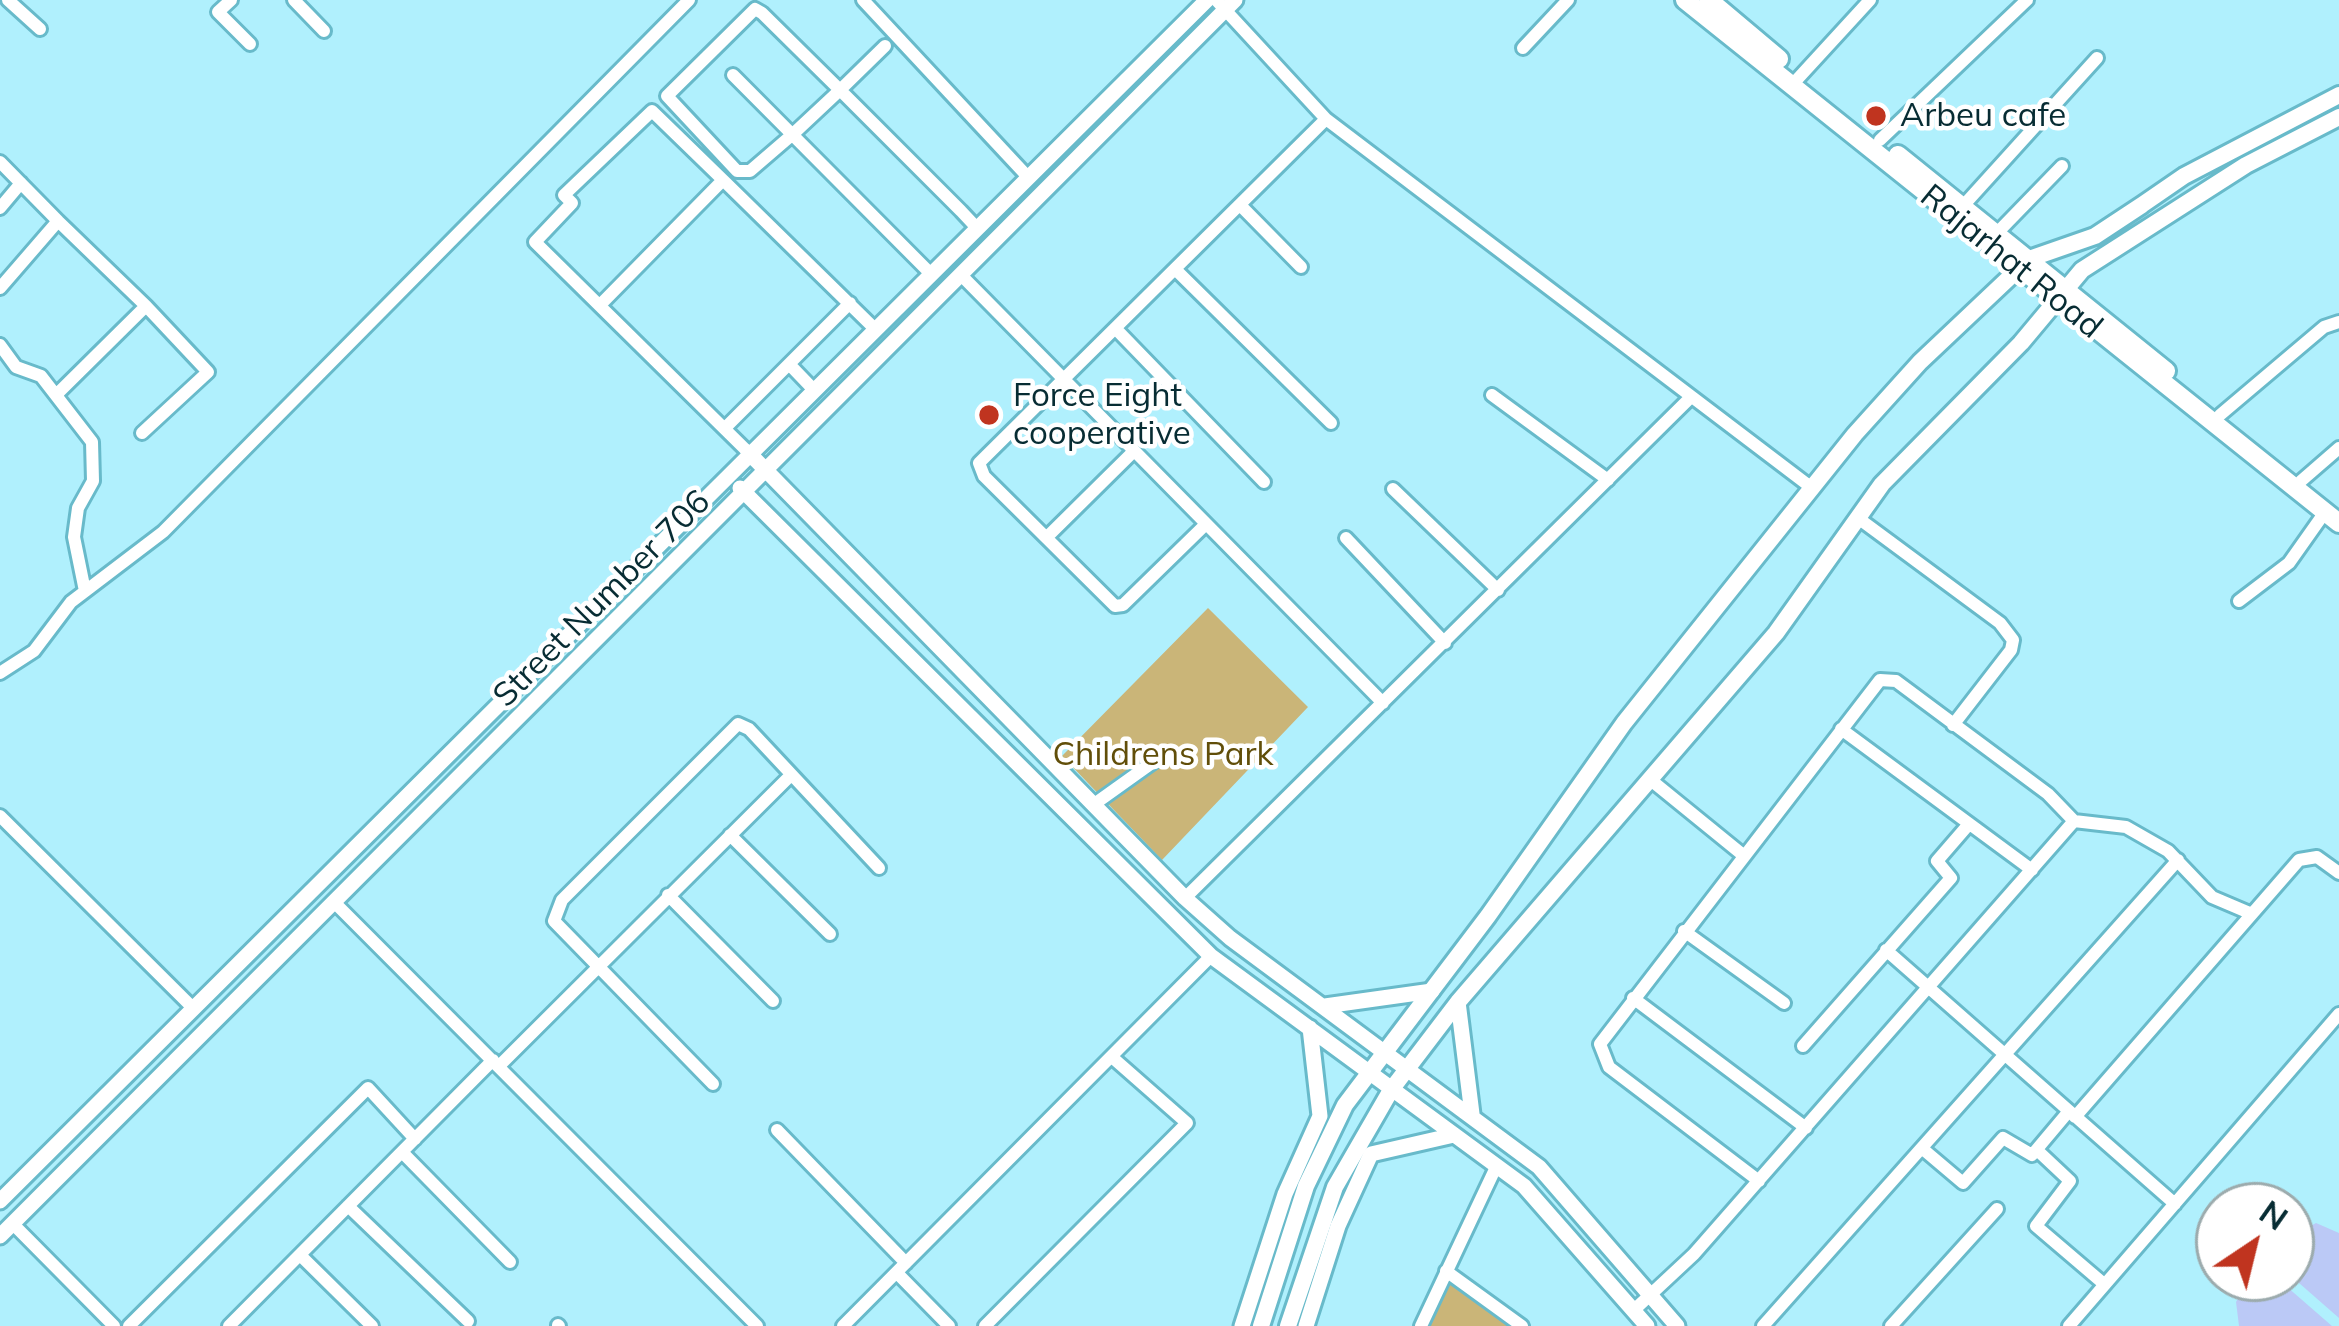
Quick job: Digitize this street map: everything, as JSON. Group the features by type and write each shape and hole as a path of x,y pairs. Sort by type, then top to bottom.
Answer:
{"main road":[{"name":"Rajarhat Road","path":"1685,0 1880,140 1997,233 2024,264"},
{"name":"Rajarhat Road","path":"1708,0 1796,81 2334,516"},
{"path":"1261,1326 1326,1138 1368,1071 1432,991 1624,722 1920,362 2024,264 2087,247 2220,155 2339,95"},
{"path":"1288,1326 1335,1186 1391,1090 1458,1002 1776,633 1858,518 1939,421 2082,270 2246,165 2339,117"},
{"name":"Rajarhat Road","path":"2062,296 2220,415 2301,481 2334,516"}],"street":[{"path":"8,0 40,29"},
{"path":"206,0 250,44"},
{"path":"218,12 231,0"},
{"path":"294,0 324,31"},
{"path":"0,673 34,651 85,591 163,532 689,0"},
{"path":"863,0 1027,176"},
{"path":"1523,48 1568,0"},
{"path":"1796,81 1870,0"},
{"path":"1880,140 2027,0"},
{"path":"114,1326 6,1230 962,275 1221,3 1326,119 1812,488"},
{"name":"Street Number 706","path":"0,1202 1027,176 1221,3"},
{"path":"885,46 840,90 793,134 750,171 736,171 667,96 755,9 840,90 976,227"},
{"path":"1963,206 2098,58"},
{"path":"733,75 930,273"},
{"path":"874,328 652,111 563,195 572,203 535,242 725,428 1185,898 1230,938 1539,1167 1677,1326"},
{"path":"1206,524 1123,605 1109,601 983,476 979,463 1326,119"},
{"path":"0,162 208,372 142,433"},
{"path":"1997,233 2062,166"},
{"path":"600,305 723,180"},
{"path":"0,208 21,184"},
{"path":"1240,205 1301,267"},
{"path":"0,287 58,221"},
{"path":"1174,269 1331,423"},
{"path":"962,275 1383,704"},
{"path":"725,428 850,302"},
{"path":"56,394 146,306"},
{"path":"2220,415 2324,327 2339,322"},
{"path":"1115,328 1264,482"},
{"path":"0,346 16,367 41,376 92,442 97,461 74,537 85,591"},
{"path":"789,364 813,388"},
{"path":"1492,395 1608,480"},
{"path":"1185,898 1691,397"},
{"path":"2301,481 2339,448"},
{"path":"1047,537 1134,451"},
{"path":"726,475 1211,956 1524,1186 1647,1326"},
{"path":"1393,489 1498,590"},
{"path":"2239,601 2289,563 2334,516"},
{"path":"1858,518 2000,623 2013,640 2011,650 1954,725"},
{"path":"1346,538 1445,643"},
{"path":"1759,1181 1603,1061 1600,1044 1875,684 1896,681 2072,813 2074,821"},
{"path":"713,1084 554,921 555,910 738,724 749,729 879,868"},
{"path":"1841,729 2032,870"},
{"path":"1093,806 1156,760"},
{"path":"236,1324 415,1138 790,776"},
{"path":"1652,781 1743,856"},
{"path":"0,816 192,1007"},
{"path":"2074,821 2126,827 2178,860 2212,897 2252,914"},
{"path":"1634,1310 1759,1181 2074,821"},
{"path":"1803,1046 1951,878 1937,860 1969,824"},
{"path":"730,835 830,934"},
{"path":"1924,1150 1963,1183 2003,1138 2026,1155 2036,1150 2299,860 2317,857 2339,873"},
{"path":"1763,1326 2178,860"},
{"path":"668,895 772,1001"},
{"path":"335,903 757,1326"},
{"path":"1684,931 1784,1003"},
{"path":"1886,950 2175,1204"},
{"path":"843,1326 1211,956"},
{"path":"1325,1006 1432,991"},
{"path":"1633,998 1806,1128"},
{"path":"1458,1002 1472,1114"},
{"path":"2069,1326 2339,1014"},
{"path":"1242,1326 1285,1194 1320,1116 1310,1028"},
{"path":"985,1326 1187,1123 1113,1058"},
{"path":"129,1326 368,1088 415,1138"},
{"path":"777,1130 949,1326"},
{"path":"1306,1326 1338,1226 1371,1154 1454,1135"},
{"path":"2036,1150 2070,1181 2036,1223 2038,1229 2104,1284"},
{"path":"402,1152 510,1262"},
{"path":"1421,1326 1497,1165"},
{"path":"348,1206 468,1321"},
{"path":"1892,1326 1996,1209"},
{"path":"300,1255 372,1326"},
{"path":"1446,1271 1522,1326"}],"green space":[{"name":"Childrens Park","path":"1208,608 1308,707 1162,860 1062,756"},
{"path":"1446,1271 1522,1326 1425,1326"}],"water":[{"path":"2315,1224 2339,1233 2339,1318 2315,1297"},
{"path":"2236,1302 2304,1302 2332,1326 2239,1326"}],"place":[{"name":"Arbeu cafe","path":"1876,116"},
{"name":"Force Eight cooperative","path":"989,415"}]}
